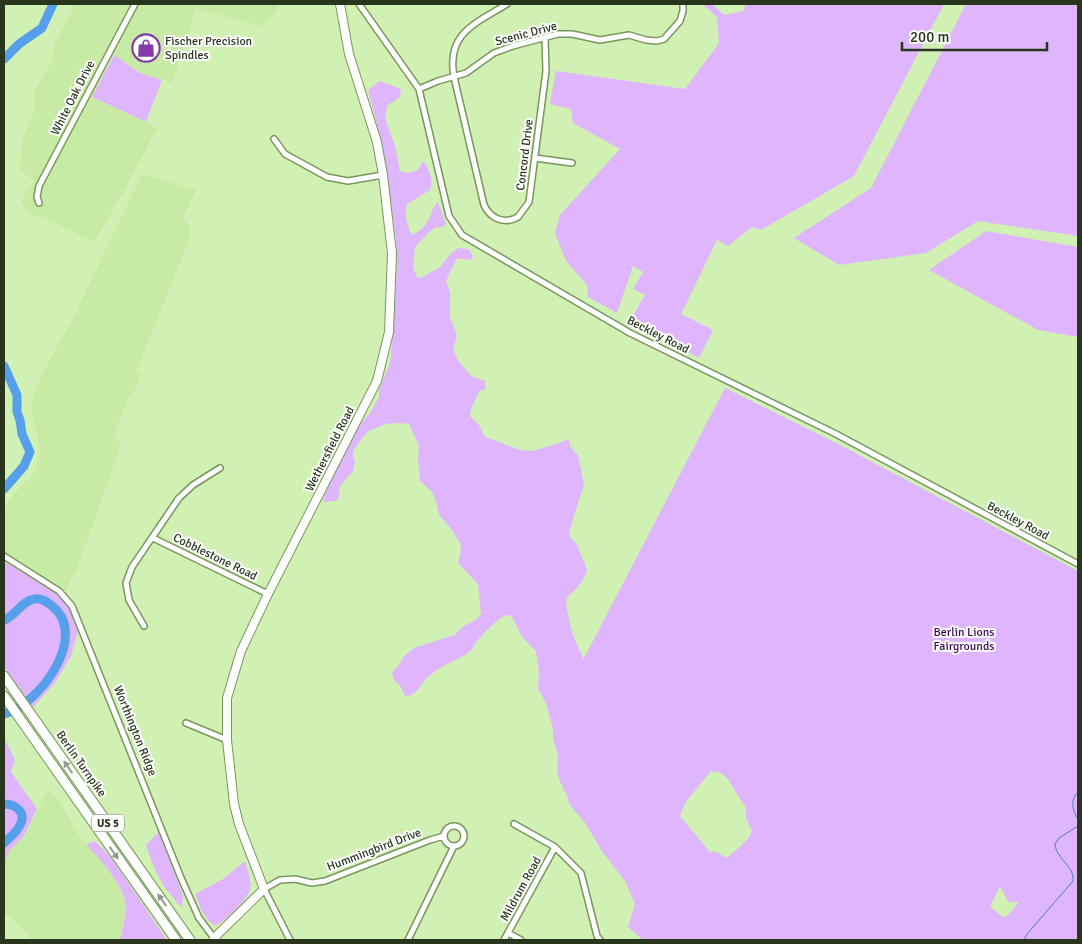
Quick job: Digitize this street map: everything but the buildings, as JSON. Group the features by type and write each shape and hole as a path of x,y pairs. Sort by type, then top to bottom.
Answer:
{"highway":[{"name":"Berlin Turnpike","path":"4,676 190,940"},
{"name":"Berlin Turnpike","path":"4,696 176,940"}],"street":[{"name":"White Oak Drive","path":"39,203 37,192 39,186 135,4"},
{"name":"Wethersfield Road","path":"264,890 237,818 234,804 227,740 226,698 241,651 268,594 377,381 389,332 392,253 383,175 377,142 349,54 340,4"},
{"name":"Beckley Road","path":"359,4 419,89 449,216 462,235 630,332 836,434 1078,564"},
{"path":"454,77 452,56 457,40 471,27 507,4"},
{"name":"Scenic Drive","path":"419,89 466,73 494,53 544,38 564,34 600,40 628,35 646,40 657,41 664,39 680,21 683,4"},
{"name":"Concord Drive","path":"454,77 484,204 487,211 493,216 514,220 524,211 529,202 546,72 544,38"},
{"path":"274,139 285,154 327,177 348,181 383,175"},
{"path":"535,158 572,163"},
{"path":"144,626 128,600 126,583 132,567 179,498 193,485 220,468"},
{"name":"Cobblestone Road","path":"153,538 268,594"},
{"name":"Worthington Ridge","path":"4,556 60,591 72,606 181,878 199,918 215,939"},
{"path":"186,724 227,740"},
{"path":"514,824 555,847 581,873 597,939"},
{"name":"Hummingbird Drive","path":"215,939 264,890 280,880 295,879 312,883 325,881 444,836 446,830 450,827 457,827 462,830 464,840 459,845 454,846 408,940"},
{"path":"444,836 447,843 454,846"},
{"name":"Mildrum Road","path":"504,940 555,847"},
{"path":"264,890 290,940"},
{"path":"508,933 522,940"}],"shaded area":[{"path":"72,4 277,4 277,10 263,26 196,9 172,83 140,73 113,55 92,97 157,128 123,193 94,242 42,217 28,214 21,201 34,181 20,170 22,139 35,110 35,90 52,61 54,45 73,9"},
{"path":"142,174 196,190 183,217 190,229 187,246 136,372 141,375 132,396 129,396 114,435 121,445 78,566 66,590 4,553 4,514 6,505 12,496 34,473 40,453 31,405 41,376 73,318"},
{"path":"48,790 58,799 79,836 108,868 122,893 126,908 120,940 32,940 10,916 4,916 4,868 8,852 24,836"}],"green space":[{"path":"702,4 712,4 724,15 743,11 746,4 944,4 854,176 761,230 752,227 728,246 717,240 681,314 713,330 699,358 630,321 645,295 633,289 643,272 633,266 617,313 588,297 587,285 566,261 555,233 560,215 620,149 573,123 571,109 550,104 556,71 685,89 719,43 717,17"},
{"path":"966,4 1078,4 1078,236 978,221 926,253 839,265 794,238 871,188"},
{"path":"114,55 140,73 162,80 146,122 92,97"},
{"name":"Berlin Lions Fairgrounds","path":"380,81 401,90 400,97 388,105 385,114 395,146 400,171 407,173 418,170 423,161 430,175 430,190 407,204 406,220 412,235 427,223 438,202 446,224 443,227 436,227 430,231 415,247 413,268 417,277 421,278 440,267 452,252 458,248 469,249 473,256 472,259 468,260 456,260 446,281 450,292 450,317 457,336 453,350 460,363 471,376 485,381 486,389 479,391 470,416 479,425 485,437 520,450 533,451 568,439 571,448 578,455 584,484 569,532 577,545 587,570 579,585 567,597 566,602 572,631 583,660 725,388 842,446 1078,571 1078,940 643,940 628,927 635,904 625,881 601,850 586,824 569,804 567,794 563,790 557,772 558,755 553,739 553,729 546,703 538,689 539,672 536,651 522,637 512,617 509,615 505,616 497,621 469,652 432,673 416,692 405,696 392,674 403,657 414,648 454,635 481,614 478,584 458,563 461,550 460,543 439,515 432,492 420,481 419,446 409,424 385,424 369,431 353,451 355,462 353,471 340,486 338,500 323,501 325,493 355,431 370,413 379,397 379,390 391,357 397,267 396,238 381,140 368,90","holes":["711,771 719,772 727,778 746,808 746,818 752,831 745,842 726,858 717,852 710,852 680,816 685,803","1000,886 1009,903 1019,901 1004,918 990,907"]},
{"path":"986,231 1078,247 1078,337 1038,330 929,270"},
{"path":"4,561 56,592 67,603 78,631 71,656 55,683 33,707 4,667"},
{"path":"4,737 15,760 11,772 37,809 24,836 8,852 4,868"},
{"path":"159,832 183,896 182,908 168,892 160,878 146,845"},
{"path":"95,841 109,855 167,940 120,940 126,913 125,900 122,891 111,874 86,844"},
{"path":"245,861 251,883 249,893 232,913 215,926 205,916 195,894 223,879"}],"waterway":[{"path":"4,59 19,44 42,28 53,4"},
{"path":"4,366 17,395 17,412 22,434 30,452 24,466 4,489"},
{"path":"4,620 26,602 40,599 52,606 62,619 65,634 63,651 45,684 32,698 18,708 4,714"},
{"path":"1078,792 1075,795 1073,805 1078,819"},
{"path":"4,804 16,807 22,816 19,828 4,843"},
{"path":"1024,940 1027,934 1073,881 1071,871 1056,849 1055,844 1059,838 1078,826"}],"place":[{"name":"Fischer Precision Spindles","path":"146,48"}]}
